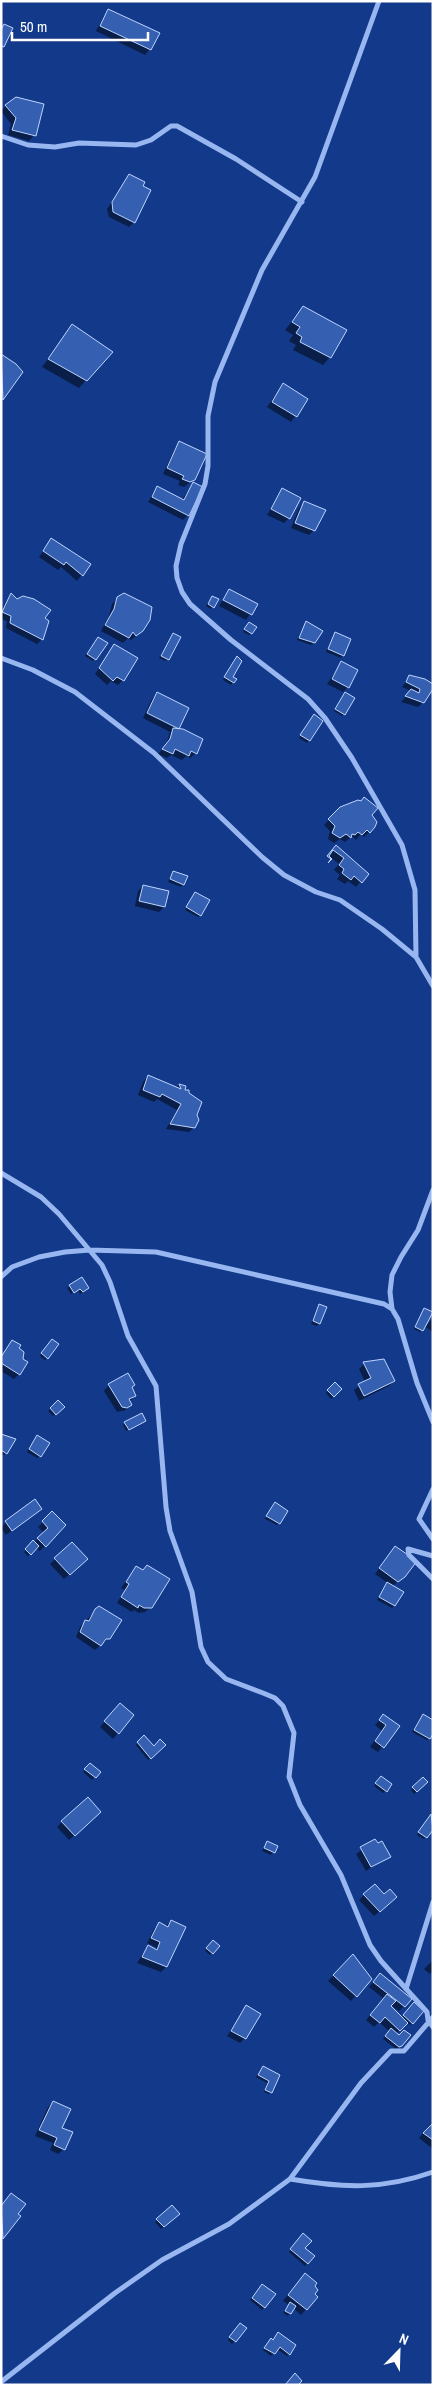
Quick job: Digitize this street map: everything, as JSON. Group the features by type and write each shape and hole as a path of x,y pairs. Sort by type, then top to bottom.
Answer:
{"street":[{"path":"379,1 315,177 262,270 215,382 208,416 208,466 205,484 181,544 176,566 176,578 190,604 208,622 308,699 325,718 352,758 402,845 415,890 416,957"},
{"path":"1,136 28,145 55,147 79,143 136,145 151,140 171,126 177,126 236,159 302,202"},
{"path":"1,658 33,670 75,692 154,753 262,857 284,874 316,892 340,900 382,929 416,957 433,986"},
{"path":"1,1172 41,1197 59,1214 102,1265 110,1282 128,1336 156,1386 166,1507 170,1531 192,1592 201,1647 208,1662 226,1679 274,1698 283,1706 294,1733 289,1777 300,1805 341,1875 370,1946 427,2012 433,2027"},
{"path":"433,1190 418,1230 392,1276 390,1292 392,1309 398,1319 417,1382 433,1422"},
{"path":"1,1277 12,1267 39,1257 90,1250 156,1252 376,1302 392,1309"},
{"path":"433,1489 419,1519 433,1539"},
{"path":"433,1556 408,1549 409,1555 433,1579"},
{"path":"406,1989 433,1902"},
{"path":"1,2382 146,2271 162,2260 229,2224 290,2179 361,2083 391,2052 404,2051 430,2018"},
{"path":"290,2179 336,2187 372,2186 405,2182 433,2172"}],"building":[{"path":"108,9 160,33 151,50 100,26"},
{"path":"4,24 13,28 4,47 1,46 1,30"},
{"path":"16,97 44,104 36,136 12,130 16,118 5,105"},
{"path":"129,174 145,182 143,186 151,190 135,223 113,212 112,202"},
{"path":"303,306 347,330 331,358 300,342 302,337 296,333 300,327 292,322"},
{"path":"72,324 113,352 87,381 48,359"},
{"path":"1,354 16,364 23,372 3,400"},
{"path":"283,383 308,399 297,417 272,402"},
{"path":"179,441 207,454 195,480 190,482 182,479 184,476 167,468"},
{"path":"193,482 203,487 189,516 152,497 157,486 184,500"},
{"path":"282,488 301,498 290,519 271,509"},
{"path":"304,501 326,510 315,531 295,523"},
{"path":"51,538 91,564 83,576 66,562 64,565 43,551"},
{"path":"229,589 258,604 252,615 223,600"},
{"path":"11,593 17,599 23,596 34,599 51,610 45,618 49,621 43,640 10,623 11,616 2,612"},
{"path":"124,593 152,607 150,620 143,631 136,636 133,632 129,638 105,625 114,609 117,597"},
{"path":"212,596 219,599 214,608 208,604"},
{"path":"306,621 323,631 315,643 299,638"},
{"path":"249,622 257,627 252,634 244,629"},
{"path":"335,632 351,639 344,656 328,649"},
{"path":"173,633 181,637 169,660 161,656"},
{"path":"98,637 108,643 96,660 87,654"},
{"path":"114,644 138,658 124,681 117,677 113,681 99,668"},
{"path":"237,656 242,661 233,677 237,679 234,683 224,677"},
{"path":"341,661 358,670 349,688 332,679"},
{"path":"409,675 425,679 433,684 433,689 424,703 405,696 411,689 419,693 420,689 406,682"},
{"path":"157,692 189,708 179,729 147,713"},
{"path":"345,692 355,698 345,715 335,709"},
{"path":"314,714 323,721 310,741 300,735"},
{"path":"173,728 183,729 203,739 197,754 191,751 189,756 175,749 173,754 162,749 170,739"},
{"path":"364,797 378,808 372,815 377,822 370,833 367,830 362,835 358,832 355,835 352,834 351,838 346,834 340,838 332,833 335,826 328,819 340,807 358,800 361,801"},
{"path":"336,845 369,874 362,883 354,876 351,880 342,873 344,869 339,865 344,858 333,850 329,856 332,859 328,863 331,859 327,856"},
{"path":"173,871 188,876 184,885 170,879"},
{"path":"143,885 169,891 165,907 139,901"},
{"path":"195,892 210,900 201,916 186,907"},
{"path":"148,1075 181,1089 179,1084 186,1086 185,1090 189,1090 189,1093 202,1102 197,1115 199,1120 195,1128 170,1124 181,1104 162,1094 160,1097 143,1090"},
{"path":"82,1277 89,1288 83,1292 80,1289 74,1293 69,1285"},
{"path":"319,1304 327,1307 320,1324 313,1321"},
{"path":"424,1308 433,1312 423,1331 415,1327"},
{"path":"52,1339 59,1344 48,1359 41,1353"},
{"path":"12,1340 21,1345 19,1348 24,1352 23,1359 28,1362 20,1375 1,1363 1,1357"},
{"path":"384,1359 395,1381 364,1396 358,1384 371,1378 363,1362"},
{"path":"128,1373 135,1385 132,1387 136,1396 129,1399 132,1405 127,1408 122,1407 108,1384"},
{"path":"335,1382 342,1389 334,1397 327,1390"},
{"path":"58,1400 65,1407 56,1415 50,1408"},
{"path":"142,1413 146,1421 129,1430 124,1422"},
{"path":"1,1434 16,1439 7,1454 1,1450"},
{"path":"37,1435 50,1443 41,1457 29,1449"},
{"path":"35,1499 42,1509 12,1531 5,1521"},
{"path":"275,1502 288,1511 280,1524 266,1516"},
{"path":"52,1511 66,1525 46,1547 37,1538 48,1528 42,1521"},
{"path":"33,1540 39,1546 31,1555 25,1549"},
{"path":"72,1542 88,1559 70,1575 54,1558"},
{"path":"395,1546 417,1561 405,1577 398,1582 379,1568"},
{"path":"147,1565 170,1579 152,1608 144,1608 139,1605 138,1608 121,1597 129,1584 126,1582 136,1566 143,1570"},
{"path":"387,1582 404,1592 395,1606 379,1597"},
{"path":"99,1606 122,1620 110,1639 106,1639 101,1646 80,1632 85,1620 89,1621 95,1609"},
{"path":"120,1703 134,1715 119,1734 104,1721"},
{"path":"383,1714 400,1726 384,1748 375,1741 386,1725 379,1720"},
{"path":"423,1714 433,1720 433,1734 430,1739 414,1730"},
{"path":"144,1735 154,1746 160,1739 166,1745 151,1759 137,1742"},
{"path":"90,1763 101,1772 96,1778 84,1769"},
{"path":"381,1776 392,1784 387,1792 375,1783"},
{"path":"423,1777 428,1782 417,1792 412,1787"},
{"path":"88,1797 101,1812 75,1836 61,1821"},
{"path":"431,1814 433,1830 427,1838 418,1832"},
{"path":"375,1839 378,1843 382,1841 391,1857 371,1867 360,1847"},
{"path":"267,1841 278,1846 275,1853 264,1848"},
{"path":"375,1884 384,1894 390,1889 397,1897 380,1912 363,1894"},
{"path":"171,1920 186,1927 167,1967 142,1957 148,1945 157,1950 160,1942 151,1938 159,1922 168,1927"},
{"path":"213,1940 220,1946 213,1954 206,1948"},
{"path":"353,1954 372,1979 357,1997 333,1975"},
{"path":"380,1973 412,1999 405,2007 373,1982"},
{"path":"387,1994 396,2001 391,2006 408,2023 400,2031 385,2017 380,2023 370,2015"},
{"path":"414,2002 424,2011 413,2024 403,2015"},
{"path":"246,2005 261,2014 246,2039 231,2031"},
{"path":"391,2028 399,2035 404,2030 411,2035 399,2047 385,2036"},
{"path":"263,2066 280,2075 272,2093 265,2090 269,2081 258,2075"},
{"path":"53,2101 71,2109 62,2128 73,2132 65,2150 54,2145 57,2138 39,2130"},
{"path":"433,2123 433,2140 423,2133"},
{"path":"11,2193 26,2204 18,2214 21,2216 3,2239 1,2206"},
{"path":"172,2205 180,2214 164,2227 156,2219"},
{"path":"303,2233 312,2241 305,2248 315,2256 308,2264 290,2249"},
{"path":"305,2273 317,2283 315,2286 318,2290 315,2294 318,2297 307,2310 288,2295"},
{"path":"262,2284 276,2294 265,2308 252,2298"},
{"path":"290,2302 296,2306 291,2314 285,2311"},
{"path":"240,2323 247,2328 236,2342 229,2337"},
{"path":"278,2332 296,2345 290,2355 280,2347 275,2354 264,2348 271,2338 273,2340"},
{"path":"295,2373 302,2381 298,2385 285,2385"}]}
